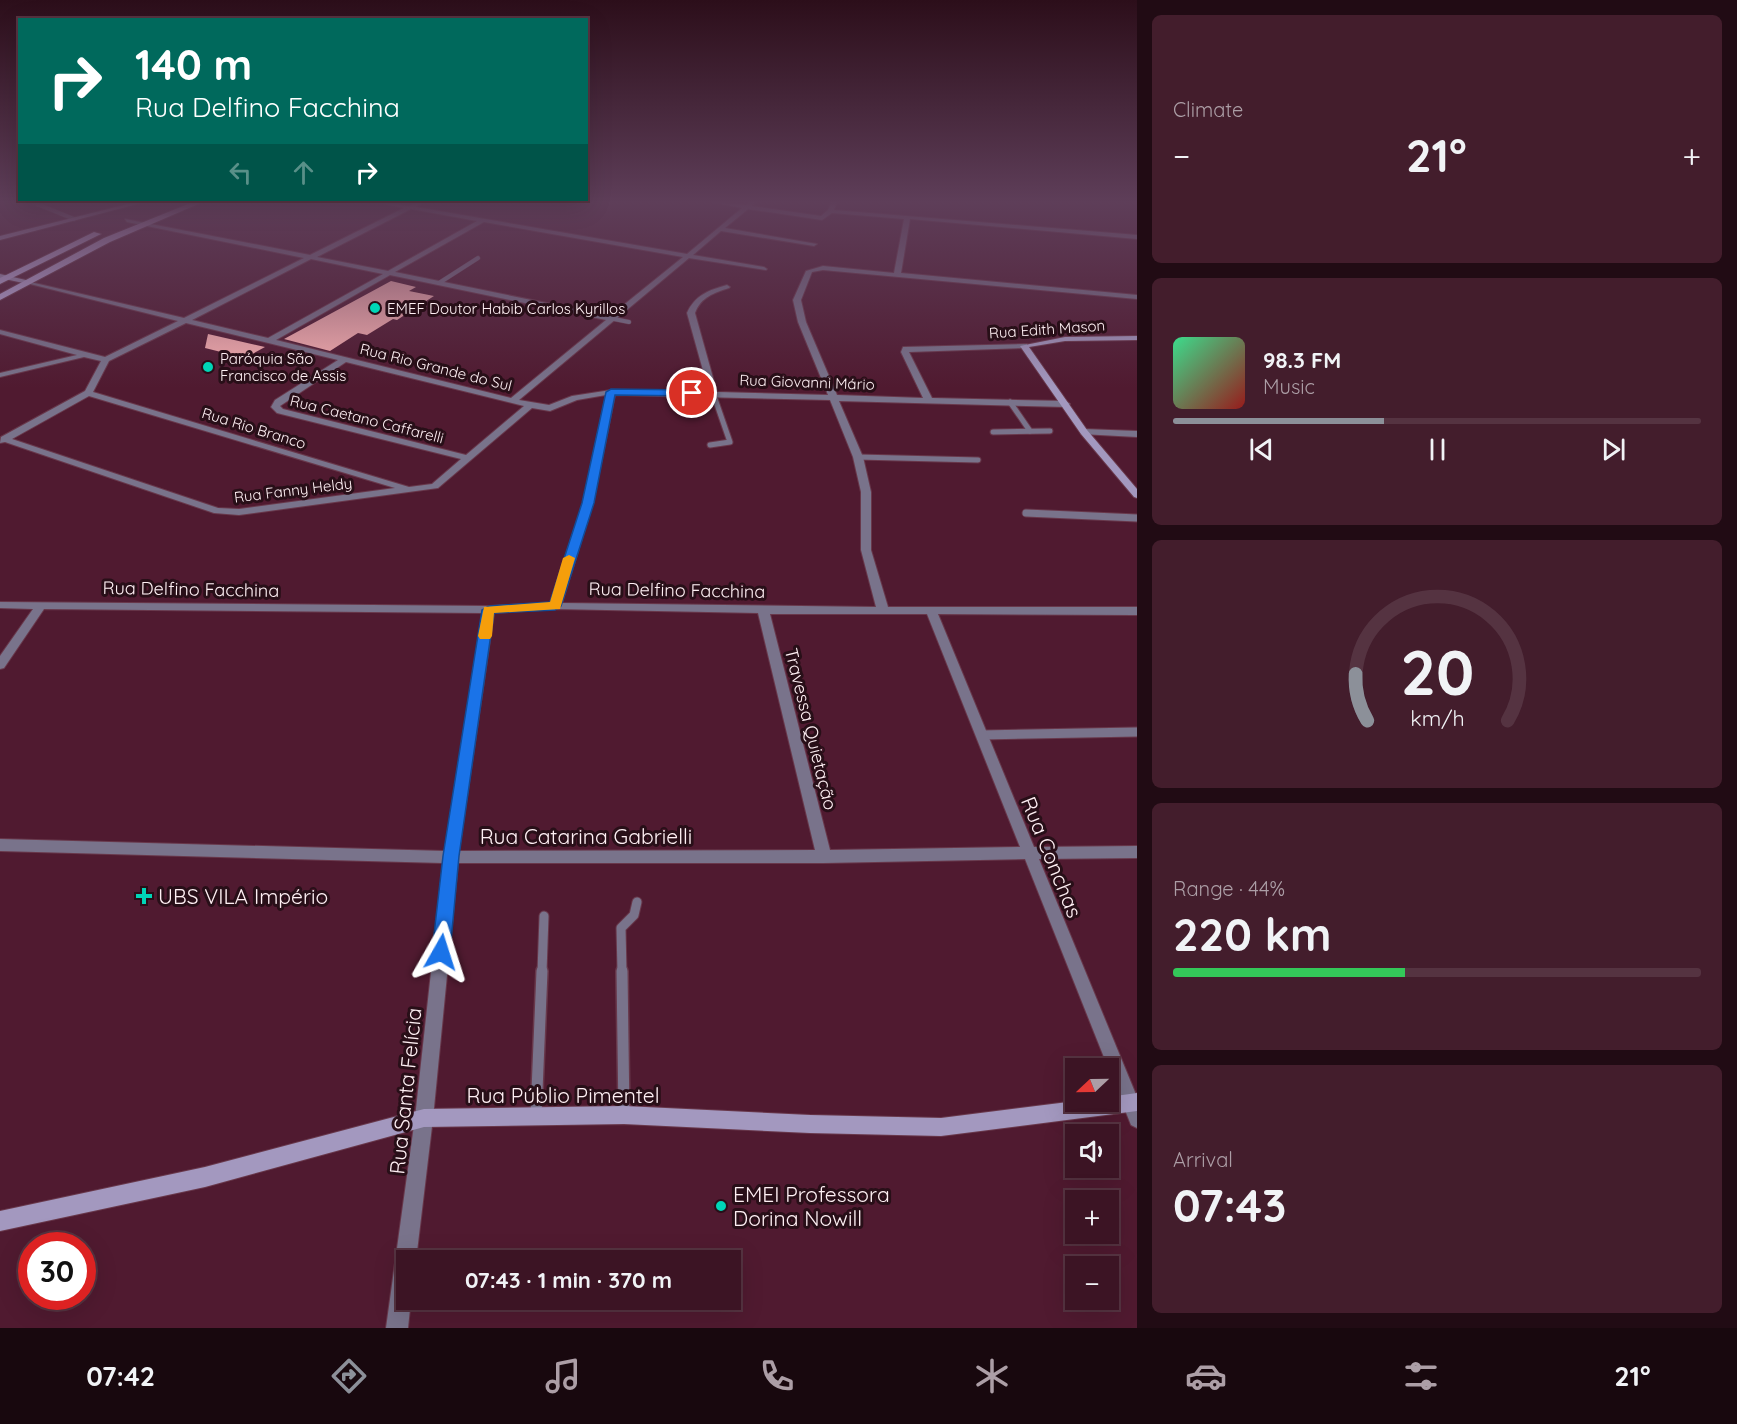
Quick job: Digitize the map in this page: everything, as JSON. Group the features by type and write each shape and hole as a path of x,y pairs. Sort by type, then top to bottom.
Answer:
{"main road":[{"path":"2,278 32,264"},
{"path":"0,297 64,264"}],"street":[{"path":"2,440 88,393 106,360 294,264"},
{"path":"346,264 609,318"},
{"path":"269,341 403,264"},
{"path":"513,400 609,318 677,264"},
{"path":"734,264 764,269"},
{"path":"897,275 899,264"},
{"path":"884,610 866,550 866,492 858,457 802,322 797,300 809,271 823,268 1137,297"},
{"name":"Rua Rio Grande do Sul","path":"2,278 28,282 550,408"},
{"path":"713,393 691,313 693,306 704,296 727,287"},
{"path":"0,332 106,360"},
{"name":"Rua Edith Mason","path":"927,399 905,352 906,349 1024,346 1065,339 1137,338"},
{"path":"1024,346 1084,432 1137,495"},
{"path":"1,374 85,355"},
{"name":"Rua Caetano Caffarelli","path":"345,359 278,402 275,407 280,411 468,458"},
{"path":"555,606 588,503 611,392"},
{"name":"Rua Giovanni Mário","path":"550,408 575,398 611,392 1066,404"},
{"name":"Rua Rio Branco","path":"88,393 411,490"},
{"name":"Rua Fanny Heldy","path":"2,440 228,513 411,490 440,484 530,405"},
{"path":"1084,432 1137,434"},
{"name":"Rua Delfino Facchina","path":"0,605 489,610 555,606 763,610 1137,611"},
{"path":"0,665 41,605"},
{"name":"Rua Santa Felícia","path":"397,1328 424,1118 451,856 489,610"},
{"name":"Travessa Quietação","path":"763,610 824,857"},
{"name":"Rua Conchas","path":"931,610 1027,853 1135,1108"},
{"name":"Rua Catarina Gabrielli","path":"0,845 166,847 451,856 824,857 1137,852"},
{"name":"Rua Públio Pimentel","path":"0,1221 205,1177 424,1118 624,1115 810,1124 941,1127 1135,1108"}],"lane":[{"path":"439,283 469,264"},
{"path":"609,318 629,322"},
{"path":"710,445 730,442 713,393"},
{"path":"1010,402 1030,431"},
{"path":"993,432 1050,431"},
{"path":"858,457 978,460"},
{"path":"1026,513 1137,518"},
{"path":"981,735 1137,732"},
{"path":"624,1115 621,928 634,915 637,902"},
{"path":"536,1116 544,916"}],"building":[{"name":"EMEF Doutor Habib Carlos Kyrillos","path":"391,281 416,287 409,291 434,296 397,320 393,319 367,335 358,333 330,351 284,339"},
{"path":"208,334 265,347 245,358 205,348"}],"slow traffic":[{"path":"485,636 489,610 555,606 569,558"}],"place":[{"name":"EMEF Doutor Habib Carlos Kyrillos","path":"375,308"},
{"name":"Paróquia São Francisco de Assis","path":"208,367"},
{"name":"UBS VILA Império","path":"144,896"},
{"name":"EMEI Professora Dorina Nowill","path":"721,1206"}],"route":[{"path":"441,952 451,856 489,610 555,606 588,503 611,392 692,393"}]}
